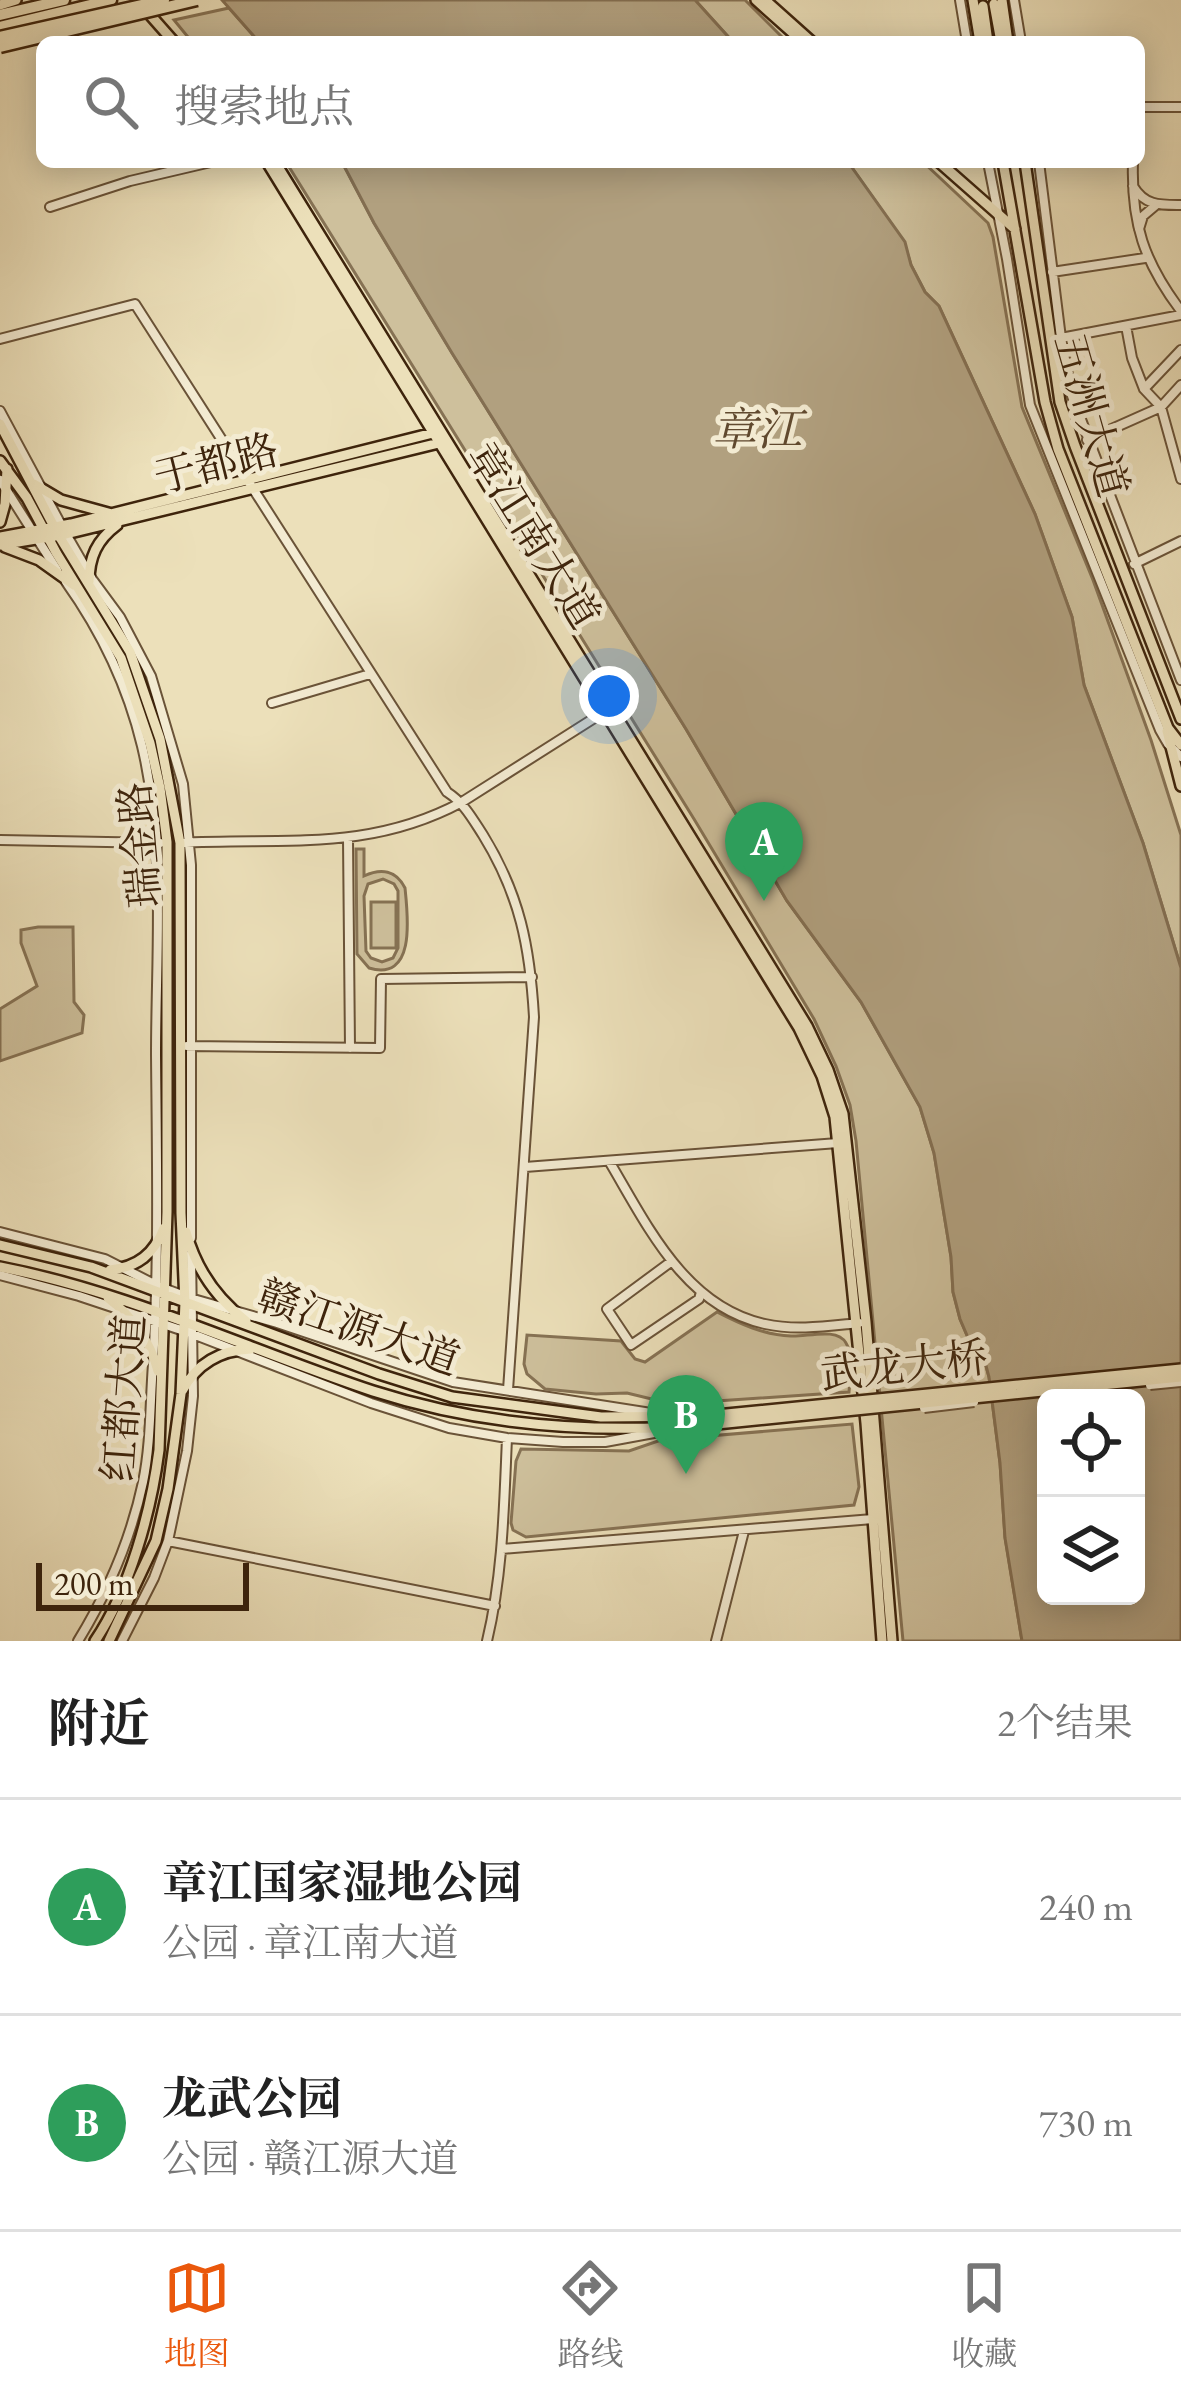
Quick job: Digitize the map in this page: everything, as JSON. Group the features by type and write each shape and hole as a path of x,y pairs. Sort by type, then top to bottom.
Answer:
{"highway":[{"path":"0,15 64,0"},
{"path":"0,27 111,0"},
{"path":"0,42 164,0"},
{"path":"0,42 197,0"}],"main road":[{"path":"0,4 16,0"},
{"path":"756,0 795,36"},
{"path":"765,0 805,36"},
{"path":"985,36 988,3"},
{"path":"988,3 1002,36"},
{"path":"0,42 145,4 173,36"},
{"name":"章江南大道","path":"275,168 807,1026 828,1070 843,1114 870,1422"},
{"path":"945,168 1015,229"},
{"name":"五洲大道","path":"1005,168 1045,402 1058,449 1178,751 1180,783"},
{"name":"五洲大道","path":"1024,168 1060,402 1180,719"},
{"name":"瑞金路","path":"0,424 50,532"},
{"path":"0,436 42,490 117,517 97,544 83,587 0,543"},
{"name":"于都路","path":"0,543 440,437"},
{"name":"瑞金路","path":"0,459 130,652 160,739 174,843 185,1046 181,1213 188,1300"},
{"path":"0,522 8,471"},
{"name":"章江南大道","path":"608,709 799,1028 832,1101 861,1323"},
{"name":"瑞金路","path":"161,1289 167,1211 174,843"},
{"path":"162,1395 153,1356 141,1332 107,1298 84,1286 88,1266 122,1269 142,1260 158,1242 167,1211"},
{"path":"181,1213 191,1249 210,1286 256,1327"},
{"name":"赣江源大道","path":"0,1246 161,1289 452,1397 601,1417 707,1420"},
{"name":"赣江源大道","path":"0,1271 84,1286 160,1318 375,1391 449,1411 514,1424 598,1430 653,1429 707,1420"},
{"name":"红都大道","path":"118,1631 154,1486 162,1395 161,1289"},
{"name":"红都大道","path":"109,1641 118,1631 156,1540 168,1490 188,1300"},
{"path":"181,1394 191,1376 212,1358 233,1350 262,1350"},
{"name":"武龙大桥","path":"707,1420 1181,1373"},
{"path":"870,1422 882,1641"},
{"path":"870,1422 892,1641"},
{"name":"红都大道","path":"95,1641 118,1631"}],"street":[{"path":"960,0 966,36"},
{"path":"1014,0 1020,36"},
{"path":"1145,106 1181,107"},
{"path":"50,207 187,168"},
{"path":"989,168 1030,405 1160,730 1178,751"},
{"path":"1040,168 1072,396 1181,680"},
{"path":"1061,338 1181,313 1146,258 1138,230 1133,168"},
{"path":"1132,185 1156,205 1181,206"},
{"path":"1138,230 1156,205"},
{"path":"1052,272 1146,258"},
{"path":"0,339 135,304 447,792 462,802 496,857 524,929 532,977 533,1050 508,1390"},
{"path":"1126,326 1144,389 1161,407 1181,478"},
{"path":"1144,389 1181,350"},
{"path":"1087,440 1161,407 1181,385"},
{"path":"0,411 42,490 60,575 123,685 174,843"},
{"path":"3,485 89,574 120,617 152,676 183,784 174,843 158,1242 161,1289"},
{"path":"1134,564 1181,541"},
{"path":"272,703 370,674"},
{"path":"0,839 174,843 348,839 440,814 608,709"},
{"path":"348,839 350,1048"},
{"path":"532,977 381,979 380,1048 185,1046 191,1249 188,1300 233,1310 453,1382 707,1420"},
{"path":"525,1167 838,1143"},
{"path":"609,1160 672,1261 701,1292 732,1313 762,1324 861,1323"},
{"path":"0,1232 105,1259 161,1289"},
{"path":"672,1261 607,1309 631,1345 700,1299 701,1292"},
{"path":"0,1271 123,1311 160,1318 143,1482 130,1531 78,1641"},
{"path":"187,1327 233,1350 449,1428 508,1438 605,1442 707,1420"},
{"path":"94,1615 118,1631 154,1578 168,1541 193,1396 187,1327"},
{"path":"487,1641 502,1549 508,1438"},
{"path":"502,1549 873,1519"},
{"path":"716,1641 744,1531"},
{"path":"168,1541 495,1606"}],"shaded area":[{"path":"695,0 745,0 781,36 728,36"},
{"path":"229,8 254,36 187,36 174,20"},
{"path":"290,168 345,168 452,353 787,901 861,1002 920,1107 934,1153 953,1292 960,1319 989,1377 1005,1537 1022,1641 903,1641 850,1105 814,1019"},
{"path":"852,168 929,168 988,223 1022,407 1093,580 1181,835 1181,968 1143,843 1084,685 1072,617 1035,514 939,306 925,292 904,242"},
{"path":"356,849 364,849 364,876 388,872 405,888 407,930 402,956 395,965 384,970 369,968 357,954","holes":["383,879 394,884 398,948 393,958 382,962 366,951 364,896 368,884"]},
{"path":"371,902 396,902 396,948 371,948"},
{"path":"73,927 74,1002 84,1015 82,1033 0,1061 0,1009 37,986 21,930"},
{"path":"717,1312 771,1334 842,1338 850,1354 849,1392 664,1402 627,1393 545,1389 527,1374 524,1364 527,1335 621,1341 635,1359 645,1362"},
{"path":"852,1424 859,1487 854,1505 526,1537 513,1530 516,1461 521,1449 629,1451 661,1440"}],"water":[{"path":"222,0 695,0 728,36 254,36"},
{"name":"章江","path":"345,168 852,168 905,242 911,265 925,292 939,306 1035,514 1072,617 1084,685 1143,843 1181,968 1181,1641 1022,1641 1005,1538 989,1377 960,1319 953,1292 934,1153 920,1107 861,1002 787,901 452,353"}],"place":[{"name":"章江国家湿地公园","path":"764,901"},
{"name":"龙武公园","path":"686,1474"}]}
